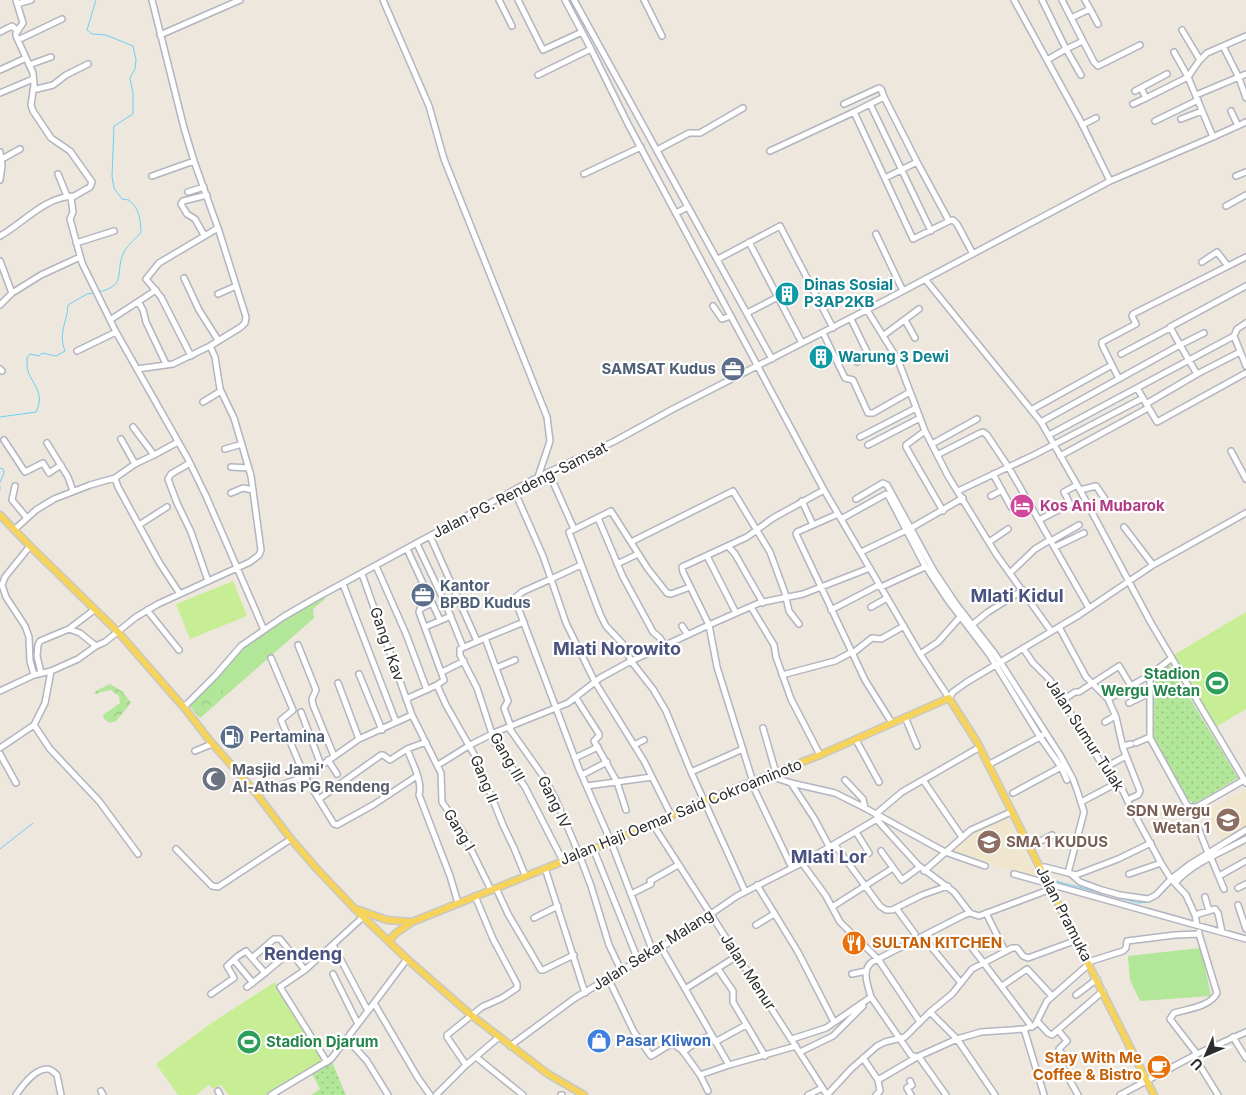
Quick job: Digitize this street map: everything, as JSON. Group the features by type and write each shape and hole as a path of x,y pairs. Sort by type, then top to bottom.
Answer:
{"main road":[{"path":"0,515 118,632 184,707 212,744 256,794 291,839 355,909 407,959 471,1015 548,1074 584,1095"},
{"name":"Jalan Haji Oemar Said Cokroaminoto","path":"412,922 856,740 946,699"},
{"name":"Jalan Pramuka","path":"946,699 968,725 980,747 1039,867 1052,886 1154,1095"},
{"path":"355,909 386,920 412,922"},
{"path":"389,941 396,933 412,922"}],"street":[{"path":"0,236 38,210 90,187 92,182 70,151 51,138 31,106 33,79 30,65 16,36 23,23 16,2 30,0"},
{"path":"137,369 173,364 192,356 241,327 246,320 218,228 194,161 152,0"},
{"path":"160,35 240,0"},
{"path":"383,0 429,106 444,159 547,417 550,441 538,477"},
{"path":"499,0 512,26"},
{"path":"518,0 543,50 581,33"},
{"path":"565,0 640,147 682,210 718,259 747,313 765,362 824,490 946,699 967,682 1059,627 1153,565 1246,514"},
{"path":"574,0 657,150 729,317 765,362"},
{"path":"644,0 662,36"},
{"path":"1014,0 1082,125 1110,181"},
{"path":"1042,0 1080,75"},
{"path":"1062,0 1094,62 1098,66 1140,45"},
{"path":"1085,0 1098,24"},
{"path":"1071,18 1090,9"},
{"path":"18,40 62,19"},
{"path":"578,24 585,20"},
{"path":"0,32 12,26 18,31"},
{"path":"1182,30 1200,60"},
{"path":"1133,104 1188,77 1207,53 1246,36"},
{"path":"1047,60 1083,41"},
{"path":"1223,46 1239,78 1246,98"},
{"path":"538,75 591,49"},
{"path":"1174,52 1188,77 1212,137"},
{"path":"30,65 51,57"},
{"path":"0,70 26,58"},
{"path":"33,90 53,84 88,64"},
{"path":"601,69 609,64"},
{"path":"1135,91 1167,74"},
{"path":"1155,121 1246,74"},
{"path":"0,93 33,79"},
{"path":"844,104 879,88 881,89 949,221"},
{"path":"1141,88 1146,98"},
{"path":"770,151 884,97"},
{"path":"870,104 931,231"},
{"path":"657,150 688,133 700,133 743,108"},
{"path":"1181,119 1202,110"},
{"path":"1231,110 1238,126"},
{"path":"854,112 913,239 949,221 955,221 973,254"},
{"path":"1082,125 1096,118"},
{"name":"Jalan PG. Rendeng-Samsat","path":"184,707 241,646 264,630 283,617 430,536 538,477 615,441 1110,181 1246,122"},
{"path":"584,174 640,147"},
{"path":"2,159 20,148"},
{"path":"0,152 2,159 0,180"},
{"path":"152,176 194,161"},
{"path":"884,178 917,162"},
{"path":"1236,176 1246,172"},
{"path":"58,174 70,196 73,212 70,219 80,257 91,282 116,332 190,463 238,567 264,630"},
{"path":"188,192 204,188"},
{"path":"204,235 195,218 187,214 181,204 183,201 206,195"},
{"path":"1226,206 1246,195"},
{"path":"718,259 780,226 833,328"},
{"path":"192,356 156,290 146,279 160,263 218,228"},
{"path":"76,243 114,232"},
{"path":"876,234 903,291"},
{"path":"749,242 802,343"},
{"path":"1202,262 1217,252 1228,266"},
{"path":"0,305 12,293 41,275 80,257"},
{"path":"1119,379 1102,342 1136,324 1132,316 1133,314 1246,257"},
{"path":"0,261 12,293"},
{"path":"184,278 196,304 218,340"},
{"path":"925,279 1041,422 1172,658 1245,782 1198,807 1190,808 1187,805 1150,737 1150,675"},
{"path":"218,294 236,286"},
{"path":"1121,354 1246,286"},
{"path":"110,320 139,303 156,290"},
{"path":"747,313 778,297"},
{"path":"139,303 166,364"},
{"path":"713,306 721,318 729,317"},
{"path":"867,310 898,360 925,431 958,491 997,555 1051,632"},
{"path":"884,335 919,310"},
{"path":"851,318 868,354 857,362"},
{"path":"905,320 915,338"},
{"path":"1049,435 1234,336 1237,329 1246,323"},
{"path":"1170,328 1197,374"},
{"path":"77,351 116,332"},
{"path":"823,333 844,378 852,380 868,413 873,413 910,392"},
{"path":"1041,422 1204,333"},
{"path":"1234,336 1246,364"},
{"path":"0,691 34,675 51,671 78,659 105,642 146,610 250,562 259,555 261,550 249,468 234,418 221,391 215,357 210,346"},
{"path":"1060,456 1147,406 1197,374 1240,352"},
{"path":"1031,410 1112,365"},
{"path":"1136,388 1157,422 1246,373"},
{"path":"203,402 221,391"},
{"path":"958,491 1009,468 1143,398"},
{"path":"860,437 916,408"},
{"path":"868,445 920,418"},
{"path":"932,444 977,419"},
{"path":"133,427 154,455"},
{"path":"925,431 906,447 943,511"},
{"path":"938,455 983,432 987,435 1009,468 1088,608"},
{"path":"121,439 135,464"},
{"path":"4,440 25,472 43,463 49,473 61,465"},
{"path":"14,530 27,518 54,499 115,478 135,464 178,442"},
{"path":"47,443 68,477 73,491"},
{"path":"225,449 242,444"},
{"path":"1231,451 1246,478"},
{"path":"190,463 171,474 168,480 176,503 191,532 208,581"},
{"path":"231,467 249,468"},
{"path":"548,473 574,529"},
{"path":"994,474 1012,507"},
{"path":"115,478 118,487 159,562 180,594"},
{"path":"856,499 885,483 925,567 998,664"},
{"path":"14,486 12,500 27,518"},
{"path":"1038,520 1070,504 1064,492 1078,488 1096,486 1110,505"},
{"path":"231,493 245,488 253,490"},
{"path":"514,490 544,556 566,624 595,682 634,744 671,815"},
{"path":"630,542 732,490 772,556 790,614 799,624"},
{"path":"792,868 752,782 717,667 709,626 682,567 747,538 756,529 824,490"},
{"path":"991,496 1002,490"},
{"path":"892,723 865,680 796,534 887,494 962,615 973,624 1063,766 1082,802 1084,812 1067,873"},
{"path":"861,552 943,511 962,498"},
{"path":"802,502 813,525"},
{"path":"139,525 166,507"},
{"path":"690,587 669,594 638,554 612,511 574,529 569,534 606,626 623,644 631,661 653,689 666,711 691,772 745,891"},
{"path":"598,518 617,564 653,632 664,645"},
{"path":"1010,573 1036,549 1079,525"},
{"path":"1124,527 1153,565"},
{"path":"989,542 1008,528"},
{"path":"1055,548 1084,532"},
{"path":"430,536 477,641"},
{"path":"417,544 464,646 524,622"},
{"path":"30,546 5,577 2,586 6,597 25,626 34,675"},
{"path":"728,546 735,554 763,602"},
{"path":"407,549 440,620"},
{"path":"617,564 638,554"},
{"path":"707,556 736,613"},
{"path":"581,565 522,592 516,597 516,602 555,707 611,842 653,952"},
{"path":"376,566 406,634 427,690"},
{"path":"831,610 925,567"},
{"path":"438,765 492,734 568,703 595,682 631,661 688,634 763,602 786,598 870,568"},
{"path":"0,572 5,577"},
{"name":"Gang I Kav","path":"362,574 412,715"},
{"path":"343,584 396,722"},
{"path":"973,624 1023,590"},
{"path":"0,600 6,597"},
{"path":"871,607 887,598"},
{"path":"406,699 444,680 419,611 432,603"},
{"path":"751,607 774,645 791,699 820,755"},
{"path":"29,641 40,641 69,629 94,610"},
{"path":"146,610 179,650"},
{"path":"920,654 938,642 962,615"},
{"path":"424,627 451,616"},
{"path":"682,626 688,634"},
{"path":"782,675 835,661 852,653 872,638 881,639 904,626"},
{"path":"1059,627 1091,683 1108,699 1115,716 1126,756 1140,791 1127,800"},
{"path":"69,629 80,633 96,646"},
{"name":"Gang IV","path":"485,638 508,701 504,708 510,727 550,788 579,854 609,945 621,970"},
{"path":"40,641 37,656 41,673"},
{"path":"298,645 316,690 312,699 313,705 334,756"},
{"name":"Gang III","path":"464,646 459,652 477,688 492,734 499,749 525,787 563,861"},
{"name":"Jalan Sumur Tulak","path":"1023,648 1033,663 1050,680 1104,768 1123,791 1161,863 1186,896 1195,915"},
{"path":"271,658 293,710 282,720 305,777 334,824 337,825 373,805 417,776"},
{"path":"1108,699 1150,675 1172,658"},
{"path":"496,668 515,660"},
{"path":"442,672 464,661"},
{"path":"1063,700 1120,666 1130,686"},
{"path":"0,748 34,725 45,703 51,671"},
{"path":"360,674 382,730"},
{"path":"338,683 359,739"},
{"name":"Gang II","path":"437,685 446,705 470,745 525,875"},
{"path":"1129,703 1150,693"},
{"path":"576,698 599,735 594,740 618,782 626,810"},
{"path":"301,712 321,765"},
{"path":"256,794 305,777 359,739 412,715"},
{"name":"Gang I","path":"412,715 438,765 442,780 440,787 442,802 462,831 493,889 541,970 574,956"},
{"path":"1105,722 1115,716"},
{"path":"905,717 917,746"},
{"path":"34,725 50,749 99,801 138,854"},
{"path":"763,728 773,774 790,783 835,793 946,852 985,866"},
{"path":"988,765 1043,735"},
{"path":"1123,746 1150,737"},
{"path":"634,744 644,740"},
{"path":"856,740 879,782"},
{"path":"319,799 380,755 383,754 390,760 426,742"},
{"path":"195,751 212,744"},
{"path":"575,758 598,747"},
{"name":"Jalan Sekar Malang","path":"510,1046 585,993 661,947 745,891 802,864 856,832 877,816 902,792 980,747"},
{"path":"691,772 743,749"},
{"path":"407,750 417,776 420,790 419,795 450,876 458,903"},
{"path":"0,754 16,783"},
{"path":"1104,768 1126,756"},
{"path":"328,760 337,774"},
{"path":"582,775 607,762"},
{"path":"1063,766 1067,780"},
{"path":"1013,793 1063,766"},
{"path":"587,786 652,777"},
{"path":"845,780 863,799 865,808"},
{"path":"923,780 962,837"},
{"path":"790,783 832,846 883,908 889,911 922,895 948,886"},
{"path":"1082,802 1117,783"},
{"path":"881,851 903,880 946,852 962,837 982,824 1011,812"},
{"path":"877,816 922,869 948,886 959,897 970,913 977,916 1052,886"},
{"name":"Jalan Menur","path":"652,824 827,1095"},
{"path":"1199,830 1224,889"},
{"path":"1014,874 1052,886 1129,900 1142,899 1152,897 1173,880 1246,830"},
{"path":"856,832 869,854"},
{"path":"1029,847 1052,835"},
{"path":"176,849 212,886 218,887 291,839"},
{"path":"1209,855 1246,839"},
{"path":"1039,867 1078,874 1151,843"},
{"path":"593,848 638,960"},
{"path":"1219,876 1246,861"},
{"path":"1129,874 1161,863"},
{"path":"802,864 826,896 840,922 878,959 920,1022"},
{"path":"631,894 651,884 650,881 678,865"},
{"path":"545,868 585,993"},
{"path":"832,907 893,868"},
{"path":"1067,873 1085,884 1198,926 1246,939"},
{"path":"1238,888 1246,884"},
{"path":"756,885 798,952 834,1022"},
{"path":"466,1065 447,1036 482,1007 513,992 517,988 517,984 475,896"},
{"path":"1205,898 1210,910"},
{"path":"1238,905 1245,920 1246,929"},
{"path":"534,918 558,906"},
{"path":"896,908 915,934"},
{"path":"1217,1095 1195,1055 1170,1019 1174,1013 1200,1005 1214,998 1217,993 1195,915 1215,909 1222,932"},
{"path":"946,1095 918,1057 911,1055 872,999 866,971 868,965 878,959 970,913"},
{"path":"986,913 1005,951"},
{"path":"756,925 774,914"},
{"path":"326,1062 280,987 305,970 364,917"},
{"path":"878,1080 918,1057 957,1040 981,1032 1032,1027 1052,996 1089,963 1123,951 1126,948 1126,941 1199,934"},
{"path":"923,937 961,984"},
{"path":"252,958 277,938 280,939 305,970"},
{"path":"827,1095 863,1058 886,1042 905,1037 930,1012 952,994 968,973 983,962 1015,948 1028,958 1077,940"},
{"path":"967,941 1032,1027"},
{"path":"333,944 368,1011"},
{"path":"661,947 729,1065"},
{"path":"211,994 234,978 227,967 246,951 265,973"},
{"path":"248,987 290,952"},
{"path":"685,989 737,956"},
{"path":"271,1095 331,1059 348,1040 407,959"},
{"path":"234,960 253,982"},
{"path":"718,968 732,989 732,1001 764,1056"},
{"path":"1002,986 1027,969 1052,996"},
{"path":"852,974 866,971"},
{"path":"334,974 358,1024"},
{"path":"608,978 634,1032 651,1056 673,1044 683,1052 700,1075 708,1091"},
{"path":"1076,995 1097,979"},
{"path":"1037,1021 1050,1034 1058,1030 1103,992"},
{"path":"792,1039 826,1028 872,999"},
{"path":"800,1052 833,1036 872,999"},
{"path":"374,1003 430,1095"},
{"path":"930,1012 957,1040 995,1095"},
{"path":"715,1042 746,1025"},
{"path":"1024,1029 1044,1095"},
{"path":"1058,1030 1067,1041"},
{"path":"1120,1095 1195,1055 1246,1032"},
{"path":"702,1039 710,1034"},
{"path":"1072,1036 1059,1049 1066,1061 1062,1066 1078,1095"},
{"path":"436,1095 466,1065 499,1037"},
{"path":"1233,1037 1246,1058"},
{"path":"348,1040 367,1061 388,1095"},
{"path":"683,1052 694,1043"},
{"path":"700,1075 796,1046"},
{"path":"476,1057 523,1095"},
{"path":"863,1058 878,1080 880,1091 876,1095"},
{"path":"16,1095 36,1073 48,1069 57,1075 61,1095"},
{"path":"910,1081 912,1085 907,1088 910,1095"},
{"path":"808,1095 822,1088"}],"shaded area":[{"name":"SDN Wergu Wetan 1","path":"1244,790 1246,792 1246,828 1223,844 1205,812"},
{"name":"SMA 1 KUDUS","path":"1006,814 1038,878 947,852 970,832"}],"green space":[{"path":"233,581 247,616 190,639 176,604"},
{"path":"323,594 325,599 313,609 314,618 200,718 187,703 241,646"},
{"name":"Stadion Wergu Wetan","path":"1246,612 1246,709 1216,727 1172,656"},
{"path":"1169,664 1238,778 1194,804 1185,796 1153,735 1156,674"},
{"path":"231,683 234,688 218,698 217,703 200,718 190,706 195,702 200,705 205,697 221,691"},
{"path":"110,684 123,692 131,703 116,721 110,723 104,719 103,715 120,703 119,696 111,690 94,693"},
{"path":"1201,948 1211,996 1140,1001 1130,980 1128,956"},
{"name":"Stadion Djarum","path":"275,982 324,1062 266,1095 229,1095 221,1085 213,1089 209,1085 196,1095 178,1095 156,1064 213,1022"},
{"path":"332,1062 346,1095 311,1095 320,1089 312,1074"}],"waterway":[{"path":"96,0 87,30 92,34 106,35 133,46 136,60 135,69 130,78 133,94 133,114 114,126 112,176 114,188 122,199 129,200 137,211 140,218 141,232 123,254 117,283 98,292"},
{"path":"0,417 36,412 39,397 28,372 27,358 30,354 39,356 42,353 56,356 65,351 62,338 68,305 87,294 94,293"},
{"path":"0,468 3,469 4,473 0,482"},
{"path":"0,849 33,823"},
{"path":"1048,879 1139,903 1155,899 1173,882"}],"place":[{"name":"Dinas Sosial P3AP2KB","path":"787,294"},
{"name":"Warung 3 Dewi","path":"821,357"},
{"name":"SAMSAT Kudus","path":"733,369"},
{"name":"Kos Ani Mubarok","path":"1022,506"},
{"name":"Kantor BPBD Kudus","path":"423,595"},
{"name":"Stadion Wergu Wetan","path":"1217,683"},
{"name":"Pertamina","path":"232,737"},
{"name":"Masjid Jami' Al-Athas PG Rendeng","path":"214,779"},
{"name":"SDN Wergu Wetan 1","path":"1228,820"},
{"name":"SMA 1 KUDUS","path":"989,842"},
{"name":"SULTAN KITCHEN","path":"854,943"},
{"name":"Pasar Kliwon","path":"599,1041"},
{"name":"Stadion Djarum","path":"249,1042"},
{"name":"Stay With Me Coffee & Bistro","path":"1159,1067"}],"district":[{"name":"Mlati Kidul","path":"1017,596"},
{"name":"Mlati Norowito","path":"617,649"},
{"name":"Mlati Lor","path":"829,857"},
{"name":"Rendeng","path":"303,954"}]}
